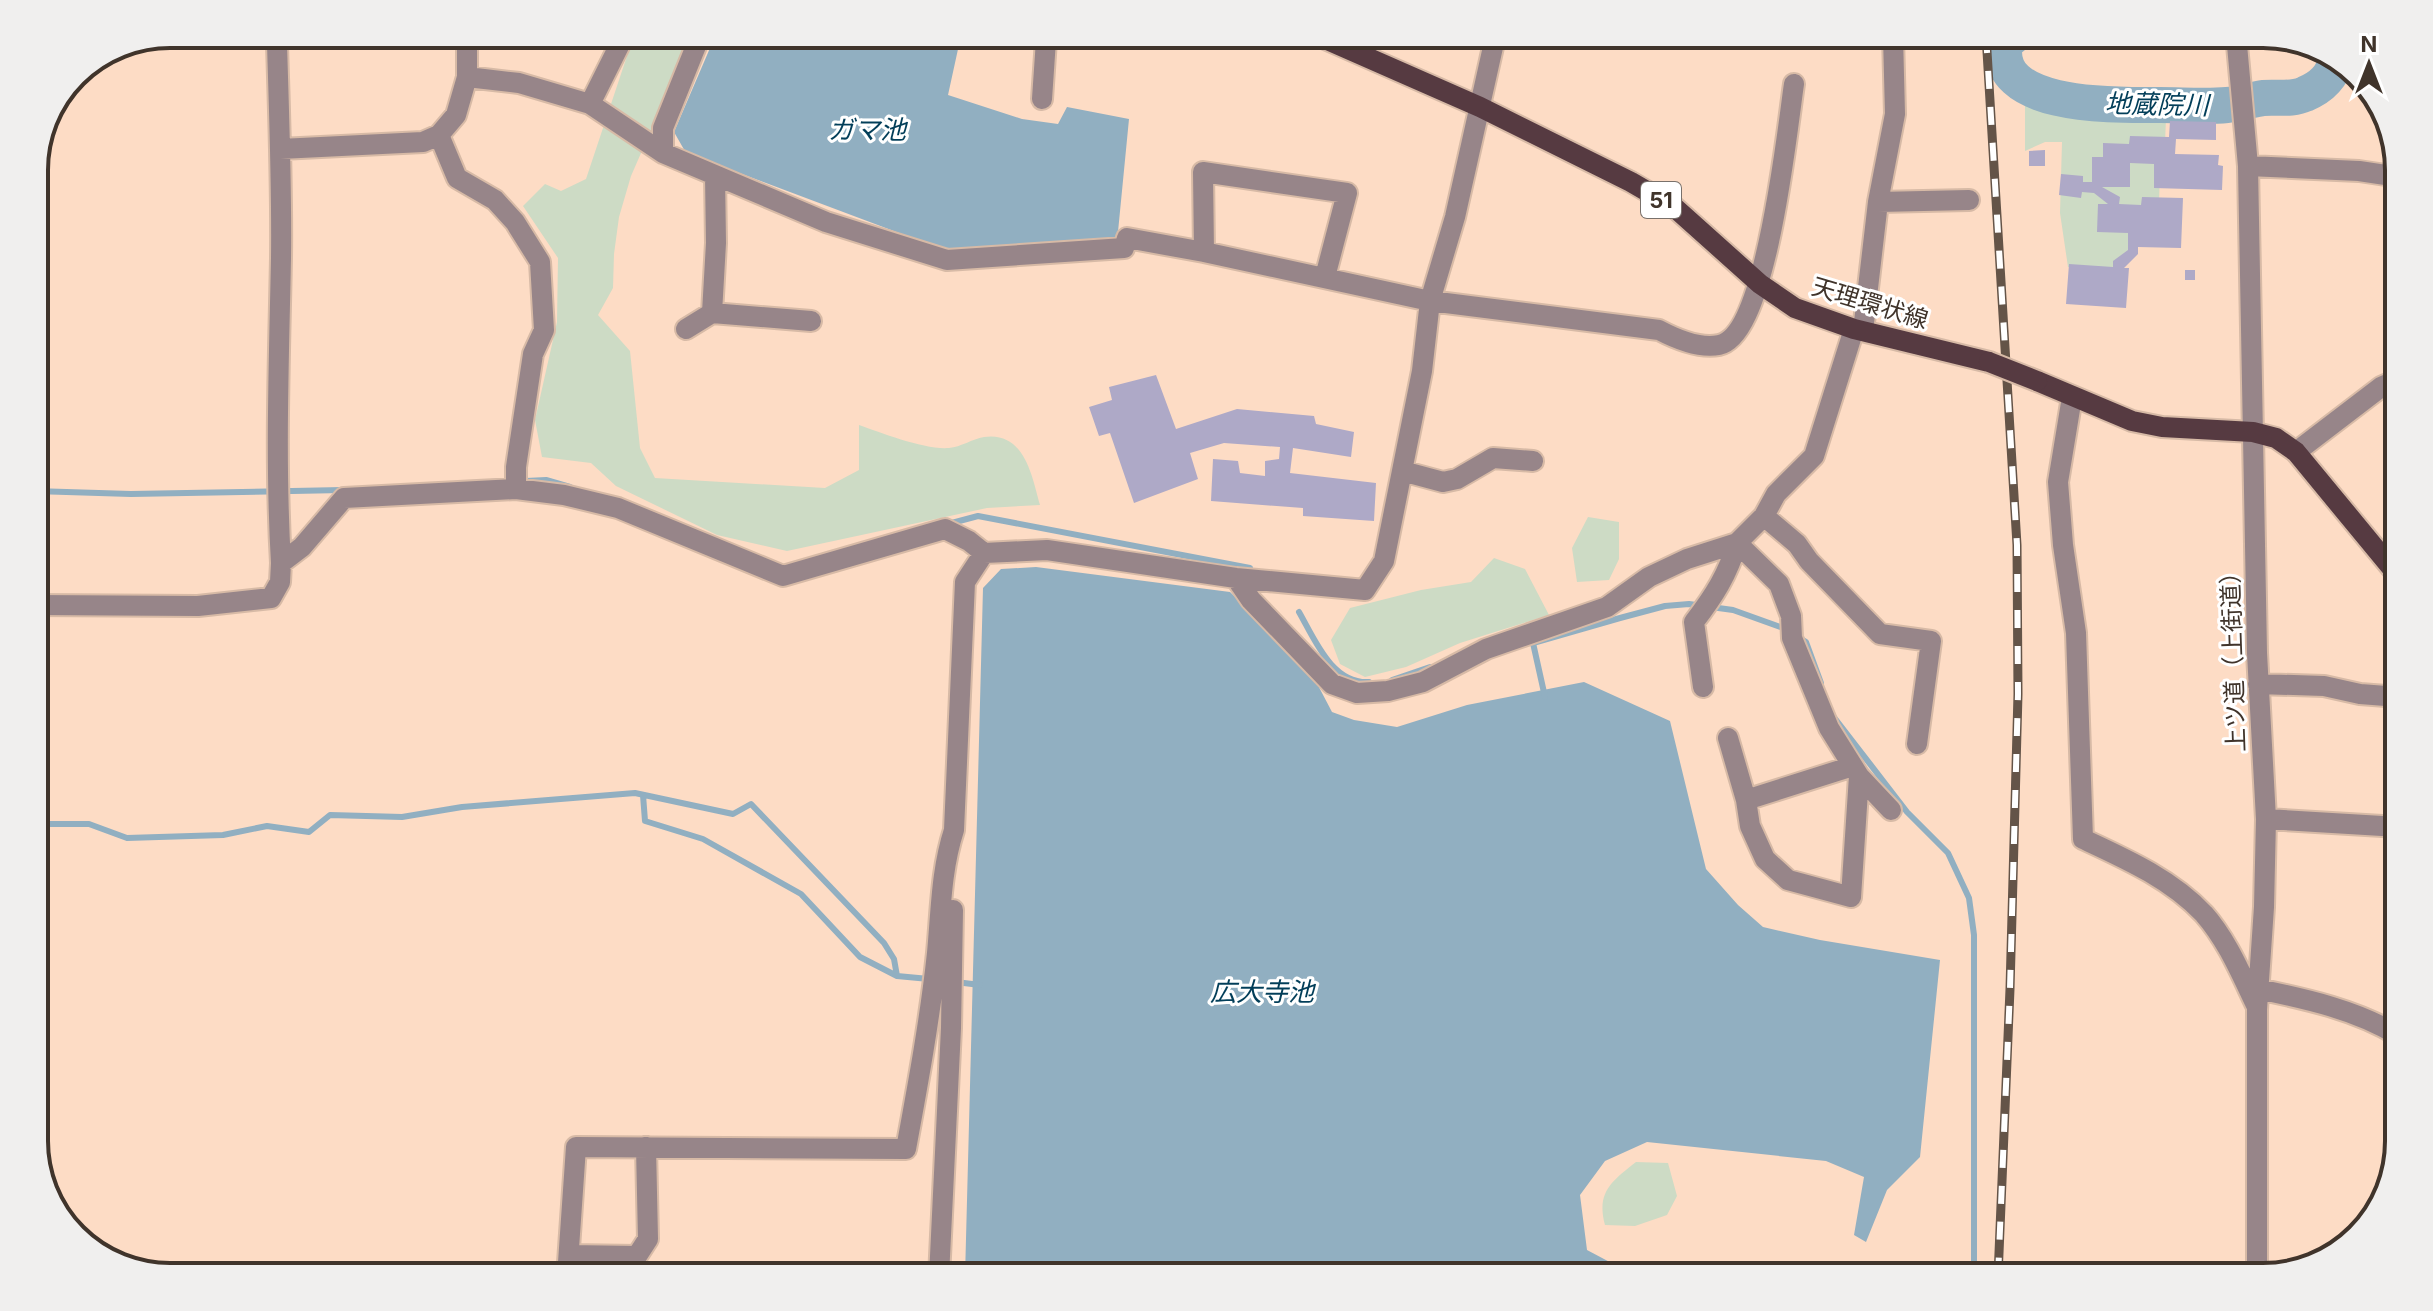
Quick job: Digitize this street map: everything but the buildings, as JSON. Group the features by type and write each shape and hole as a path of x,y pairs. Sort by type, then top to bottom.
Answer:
{"main road":[{"name":"天理環状線","path":"1346,48 1558,143 1674,207 1760,284 1795,308 1859,330 1989,362 2132,421 2162,427 2253,432 2276,438 2296,452 2385,560"}],"street":[{"path":"48,605 198,606 271,598 280,582 277,488 280,149 277,48"},
{"path":"280,149 423,142 439,135 456,115 467,77 467,48"},
{"path":"590,104 618,48"},
{"path":"663,153 663,128 695,48"},
{"path":"1042,99 1045,48"},
{"path":"281,563 302,547 344,498 516,479 618,508 783,576 945,529 984,553 1047,550 1236,578 1365,590 1384,561 1422,371 1430,301 1455,217 1493,48"},
{"path":"1236,578 1251,600 1332,684 1357,693 1388,691 1423,682 1486,649 1607,607 1649,577 1687,559 1737,543 1764,516 1776,494 1814,456 1859,330 1895,114 1893,48"},
{"name":"上ツ道（上街道）","path":"2237,48 2248,166 2258,684 2266,819 2258,999 2257,1263"},
{"path":"467,77 519,83 590,104 663,153 826,222 947,260 1124,248 1127,238 1430,301 1659,330 1685,342 1719,345 1735,335 1760,284 1794,84"},
{"path":"439,135 457,178 495,200 515,222 540,262 544,330 533,354 516,479"},
{"path":"2248,166 2385,175"},
{"path":"1204,252 1203,172 1347,193 1325,277"},
{"path":"712,313 716,243 715,175"},
{"path":"1878,202 1969,200"},
{"path":"686,329 712,313 811,321"},
{"path":"2296,452 2385,385"},
{"path":"2072,397 2058,482 2063,545 2076,633 2083,839 2130,861 2172,886 2204,915 2231,952 2258,999 2304,999 2385,1028"},
{"path":"1402,471 1443,482 1457,479 1493,458 1533,461"},
{"path":"1764,516 1797,544 1819,572 1880,634 1931,641 1917,744"},
{"path":"1703,687 1694,622 1729,570 1737,543"},
{"path":"1737,543 1779,584 1791,616 1792,638 1829,728 1856,771 1891,810"},
{"path":"940,1263 951,1028 954,830 965,582 984,553"},
{"path":"2258,684 2324,686 2385,696"},
{"path":"1728,738 1746,800 1750,826 1765,859 1788,880 1851,897 1856,771"},
{"path":"1746,800 1856,771"},
{"path":"2266,819 2385,826"},
{"path":"568,1263 576,1147 906,1149 937,954 945,857 954,830"},
{"path":"569,1255 637,1256 648,1239 646,1147"}],"green space":[{"path":"631,48 687,48 631,176 619,217 613,288 598,315 630,351 640,448 655,478 825,488 859,470 859,425 939,448 984,437 1009,441 1018,448 1030,470 1040,505 987,508 787,551 717,535 616,486 591,463 542,457 535,420 557,322 558,258 523,206 545,184 561,191 586,179"},
{"path":"2025,100 2067,116 2166,118 2165,143 2161,143 2159,202 2119,270 2068,267 2060,213 2062,142 2045,142 2025,151"},
{"path":"1588,517 1619,522 1619,559 1609,580 1577,582 1572,548"},
{"path":"1494,558 1525,569 1549,615 1460,643 1406,667 1365,677 1340,664 1331,640 1350,608 1421,590 1471,582"},
{"path":"1636,1162 1668,1163 1677,1196 1667,1215 1635,1226 1605,1225 1603,1204 1608,1188"}],"water":[{"name":"ガマ池","path":"710,48 958,48 948,95 1022,119 1058,124 1067,107 1129,119 1117,242 947,251 686,153 674,132"},
{"name":"広大寺池","path":"1036,567 1230,592 1310,670 1332,712 1354,720 1397,727 1467,705 1584,682 1670,721 1706,869 1738,905 1763,927 1940,960 1920,1157 1887,1190 1866,1242 1854,1235 1864,1177 1826,1161 1647,1142 1605,1161 1580,1195 1587,1250 1612,1263 965,1263 983,588 1001,569"}],"waterway":[{"name":"地蔵院川","path":"2005,48 2006,65 2018,81 2038,92 2090,103 2210,106 2295,97 2321,85 2329,76"},
{"path":"526,481 546,480 570,487"},
{"path":"48,491 131,494 343,490"},
{"path":"948,524 978,516 1250,568"},
{"path":"1545,697 1533,643 1620,618 1665,606 1689,604 1733,610 1786,629"},
{"path":"1299,612 1318,647 1335,668 1356,681 1369,682"},
{"path":"1798,637 1806,642 1821,683"},
{"path":"1392,680 1430,667"},
{"path":"1833,716 1907,812 1948,853 1969,898 1974,935 1974,1263"},
{"path":"48,824 89,824 127,838 223,835 267,826 309,832 330,815 402,817 462,807 635,793 733,814 751,804 884,943 894,959 897,976"},
{"path":"643,795 645,821 703,839 801,894 860,957 897,976 929,979"},
{"path":"956,982 980,985"}],"railway":[{"path":"1987,48 2017,545 2018,694 1999,1263"}]}
